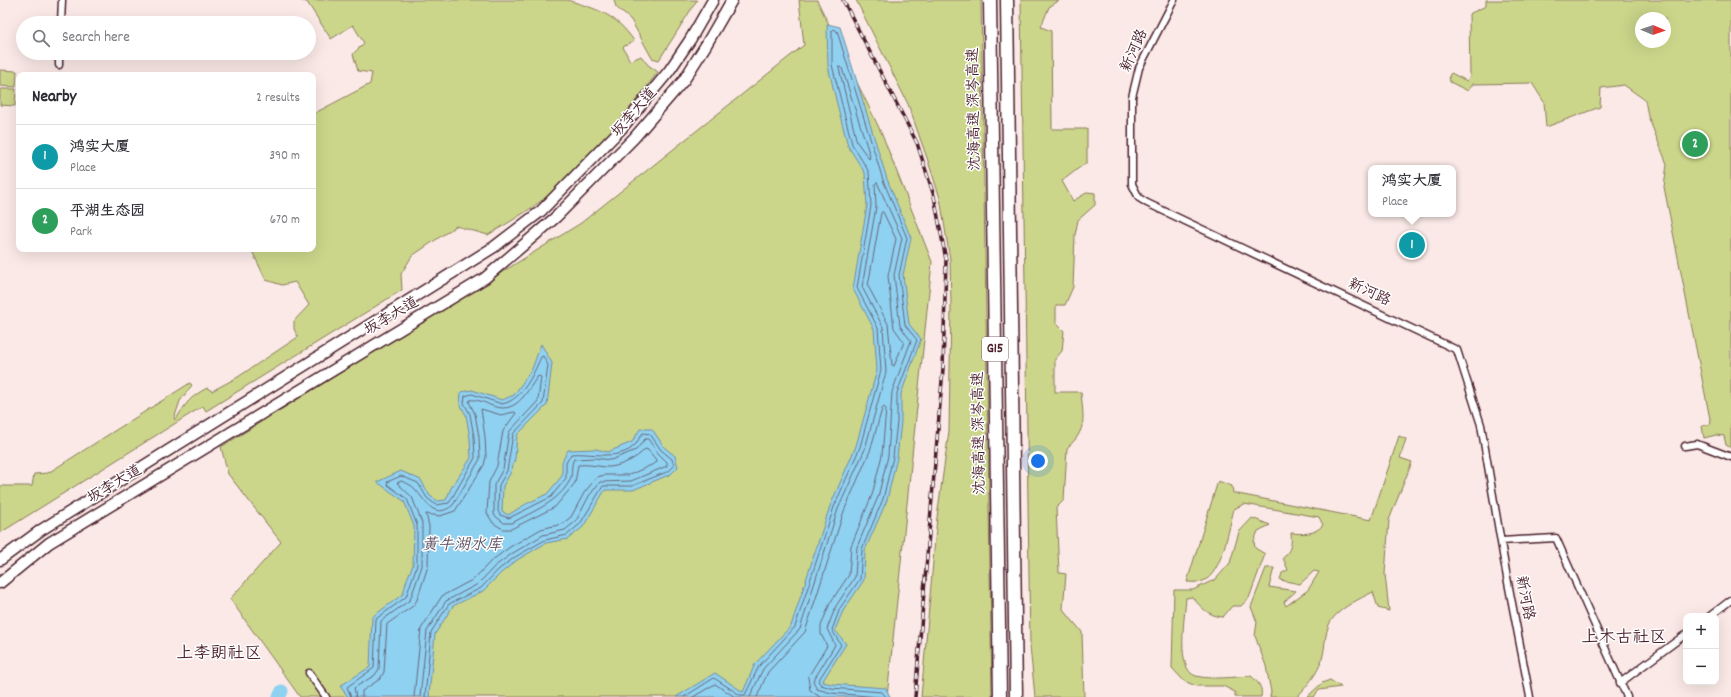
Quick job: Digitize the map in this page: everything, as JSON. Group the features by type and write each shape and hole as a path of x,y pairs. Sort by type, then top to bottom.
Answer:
{"highway":[{"name":"沈海高速 深岑高速","path":"990,0 1000,697"},
{"name":"G15","path":"1007,0 1016,697"},
{"path":"1014,547 1022,697"}],"main road":[{"name":"坂李大道","path":"0,560 41,530 494,248 541,211 621,129 647,99 686,46 713,0"},
{"name":"坂李大道","path":"0,583 49,543 485,278 556,217 634,138 684,80 732,0"}],"street":[{"path":"61,16 62,0"},
{"name":"新河路","path":"1174,0 1143,59 1133,87 1132,178 1136,194 1147,204 1457,350 1481,425 1530,697"},
{"path":"59,60 59,65"},
{"path":"1685,446 1697,444 1731,457"},
{"path":"1501,541 1556,538 1620,683 1624,696"},
{"path":"1714,613 1731,600"},
{"path":"1620,683 1683,636"},
{"path":"308,673 326,697"}],"green space":[{"path":"298,0 567,0 597,10 620,24 634,41 623,47 630,61 641,56 648,65 658,72 624,116 599,145 574,172 535,206 488,235 456,226 412,256 401,274 402,290 206,411 203,406 0,533 0,486 32,486 34,474 48,473 190,383 192,385 180,401 174,419 176,419 186,404 196,395 207,388 212,391 238,377 298,337 294,329 294,321 309,305 295,282 282,285 266,280 252,252 316,252 316,112 370,84 372,73 358,71 353,54 364,43 353,25 331,39 307,2"},
{"path":"614,0 697,0 659,60 652,58 631,20 616,7"},
{"path":"799,0 817,0 882,134 932,262 887,697 300,697 230,599 281,542 228,474 221,447 581,223 804,45"},
{"path":"856,0 981,0 992,697 921,697 937,517 949,431 951,305 950,259 940,198 908,104"},
{"path":"1021,0 1060,0 1049,7 1041,27 1051,31 1052,129 1087,129 1087,162 1062,181 1073,201 1088,192 1095,193 1095,205 1078,220 1075,235 1073,287 1065,305 1056,305 1056,323 1064,331 1062,351 1055,359 1055,392 1081,392 1083,409 1083,423 1081,429 1074,441 1067,448 1064,500 1056,508 1059,573 1066,574 1063,609 1082,632 1084,697 1035,697 1030,646"},
{"path":"1486,0 1731,0 1731,448 1726,445 1724,436 1716,435 1704,438 1702,426 1711,424 1664,187 1667,164 1648,116 1645,100 1624,85 1601,88 1600,107 1546,127 1544,102 1532,83 1473,84 1468,91 1450,82 1449,76 1451,73 1467,81 1470,76 1469,14 1486,6"},
{"path":"0,70 17,71 16,87 0,86"},
{"path":"0,89 16,89 15,106 0,105"},
{"path":"1399,436 1406,439 1400,458 1412,462 1389,520 1385,574 1389,611 1378,608 1373,592 1342,609 1328,626 1320,664 1305,688 1297,697 1270,697 1271,692 1266,666 1255,636 1257,622 1251,607 1266,568 1274,568 1269,587 1296,591 1284,602 1286,606 1308,590 1319,572 1314,571 1300,584 1280,580 1282,573 1288,570 1283,558 1290,547 1291,533 1304,534 1316,531 1323,525 1319,517 1244,504 1234,509 1224,549 1220,560 1210,577 1203,581 1187,582 1218,481 1232,486 1233,493 1371,520"},
{"path":"1252,518 1270,525 1258,531 1254,541 1255,548 1265,554 1249,598 1241,606 1232,606 1223,617 1209,613 1192,597 1186,598 1184,617 1183,653 1185,664 1190,672 1196,676 1209,678 1251,676 1261,688 1261,697 1235,697 1235,692 1223,686 1196,686 1184,681 1172,668 1174,590 1193,590 1216,579 1230,563 1239,532"},
{"path":"1330,680 1341,687 1319,690 1314,697 1307,697 1322,683"}],"water":[{"path":"827,24 840,27 887,179 911,238 903,275 909,324 921,339 901,394 901,422 897,458 887,500 865,550 864,580 843,611 835,630 846,644 822,682 886,688 890,697 676,697 715,673 743,692 755,664 791,626 830,506 856,446 877,370 874,329 853,289 867,206 865,173 848,146 837,104 828,66"},
{"name":"黄牛湖水库","path":"541,344 552,363 547,405 517,435 515,459 511,472 503,486 502,511 508,515 547,494 562,476 562,462 568,450 596,449 608,452 632,442 640,429 652,429 664,447 675,456 678,467 671,474 633,490 605,490 583,527 568,539 546,543 517,560 483,591 453,606 435,634 430,697 348,697 340,686 370,667 372,617 403,594 413,565 414,526 404,501 377,482 401,471 421,480 430,496 438,501 446,500 451,488 471,458 470,438 466,415 460,404 461,392 472,390 502,400 514,395 532,369"}],"waterway":[{"path":"279,697 282,691"}],"railway":[{"path":"843,0 917,143 934,196 946,260 943,369 915,697"}],"place":[{"name":"平湖生态园","path":"1695,144"},
{"name":"鸿实大厦","path":"1412,245"}],"district":[{"name":"上木古社区","path":"1624,639"},
{"name":"上李朗社区","path":"219,655"}]}
